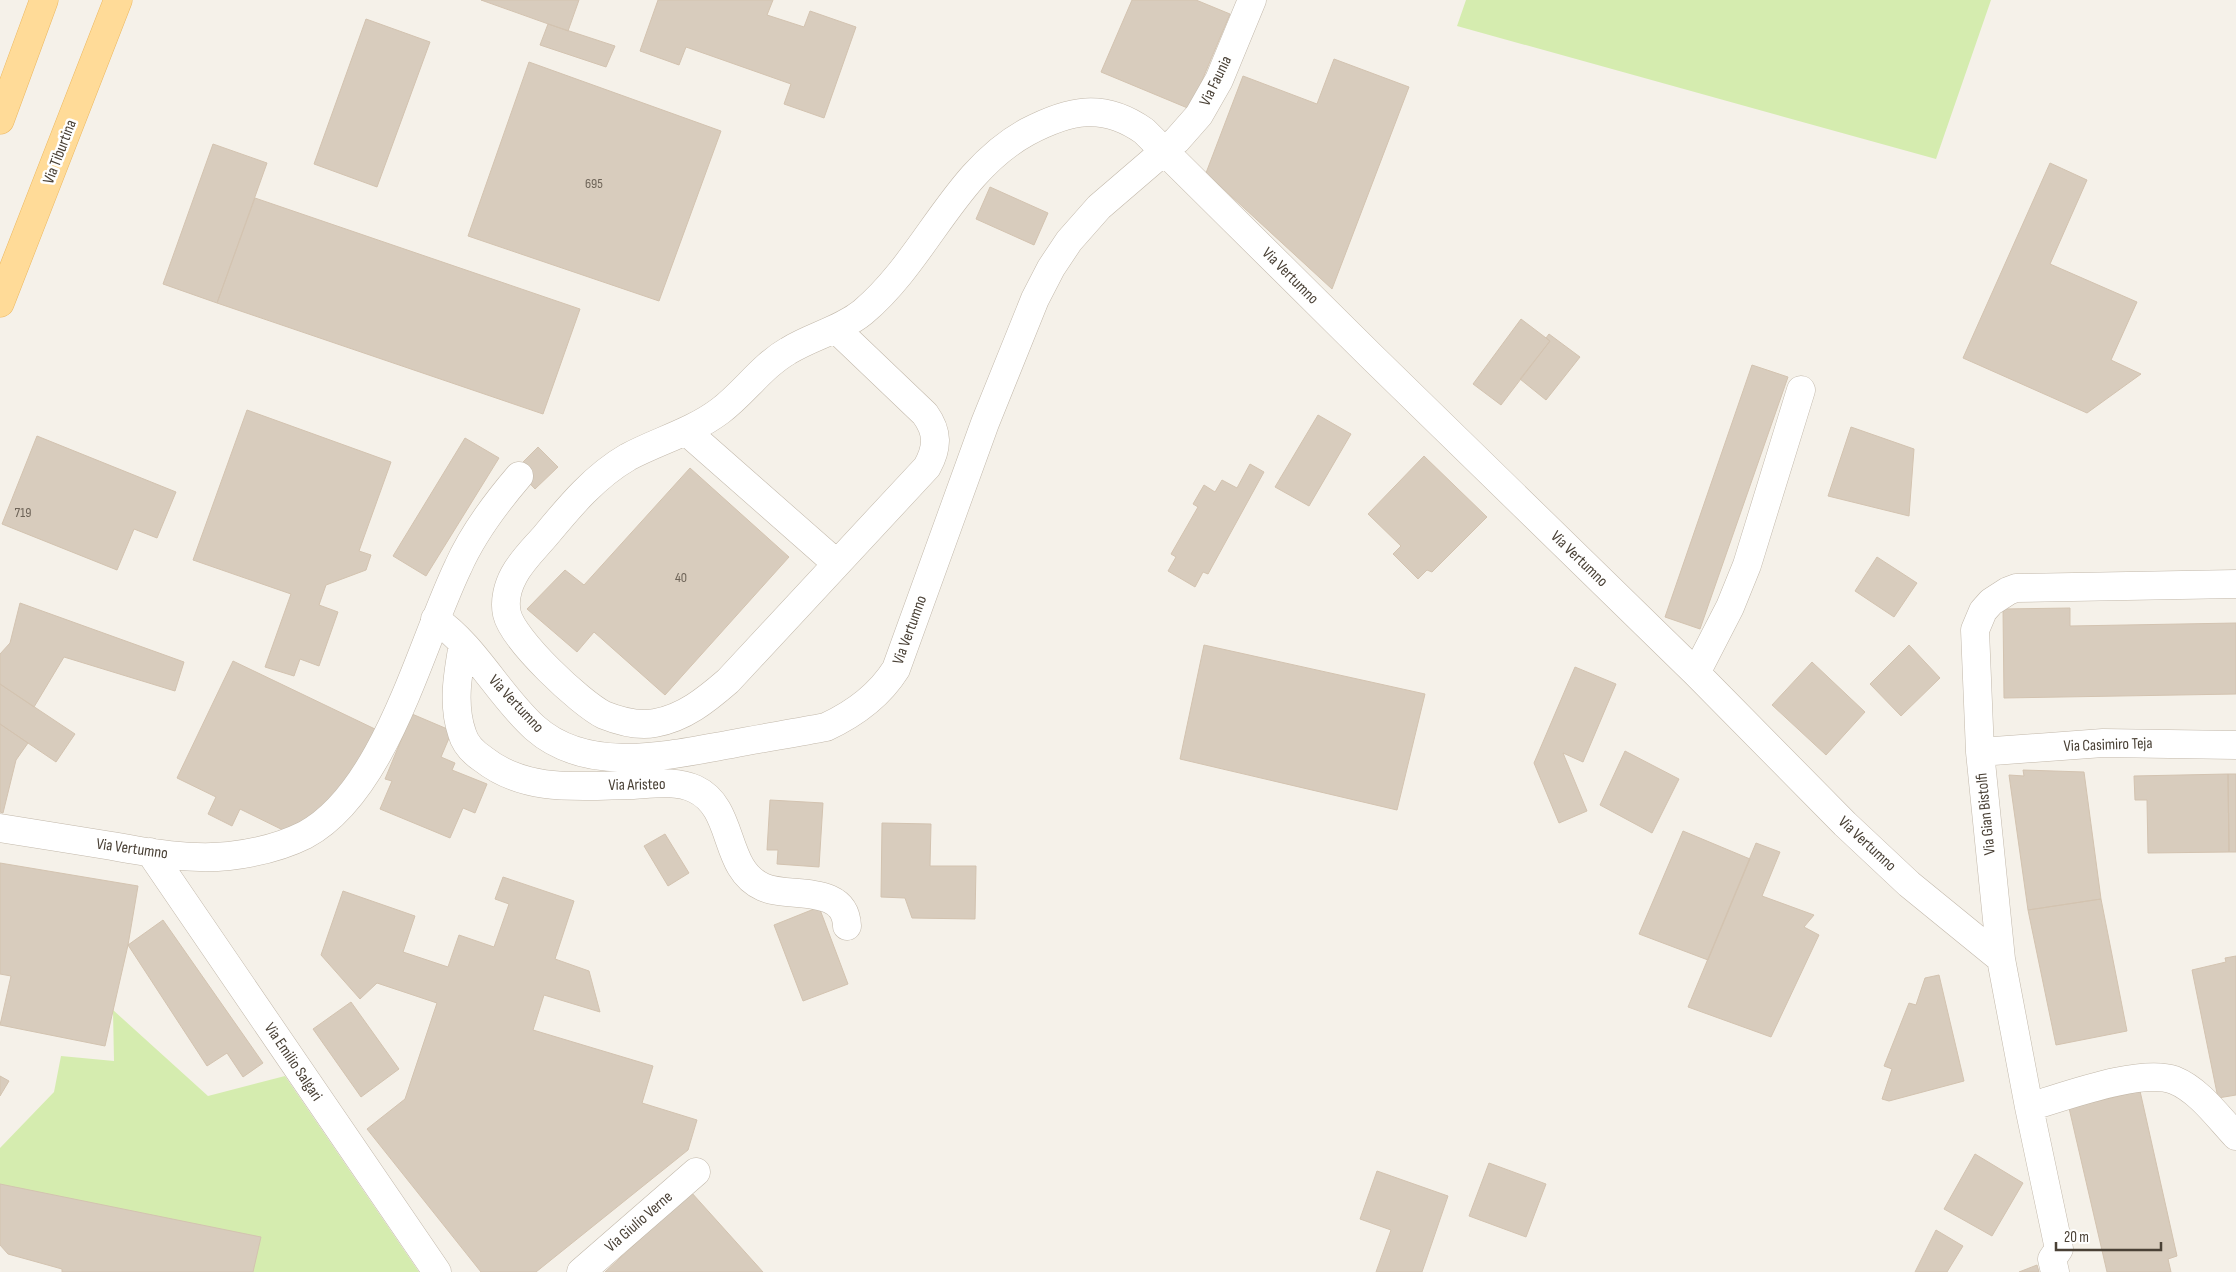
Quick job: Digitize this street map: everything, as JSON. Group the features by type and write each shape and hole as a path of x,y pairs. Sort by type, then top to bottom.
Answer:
{"main road":[{"path":"0,120 44,0"},
{"name":"Via Tiburtina","path":"0,303 118,0"}],"street":[{"name":"Via Faunia","path":"1165,151 1188,128 1214,90 1252,0"},
{"name":"Via Vertumno","path":"836,329 925,414 933,425 936,445 933,456 922,475 836,563 728,681 692,709 677,716 653,723 636,723 604,714 578,698 526,645 511,624 506,604 513,577 526,557 573,503 604,474 626,458 686,431 721,411 784,353 808,340 836,329 862,313 917,253 981,166 1004,146 1040,126 1076,113 1101,112 1112,114 1144,131 1696,673 1867,845 1909,884 2001,959"},
{"name":"Via Vertumno","path":"435,619 450,629 512,704 536,729 565,747 590,754 627,758 669,755 826,727 858,709 878,693 896,669 985,423 1032,307 1051,268 1068,241 1099,207 1165,151"},
{"path":"1696,673 1730,607 1748,565 1801,390"},
{"path":"686,431 836,563"},
{"name":"Via Vertumno","path":"0,828 150,852 203,857 259,852 282,845 306,834 323,822 340,806 369,771 389,733 458,566 486,518 519,476"},
{"name":"Via Gian Bistolfi","path":"2055,1272 2052,1259 2060,1248 2029,1107 2001,959 1980,752 1975,630 1983,611 1998,596 2008,590 2025,587 2236,584"},
{"name":"Via Aristeo","path":"463,644 456,688 456,704 462,734 472,750 494,768 516,779 540,784 572,786 677,784 696,789 714,803 724,820 738,861 756,884 774,892 814,894 835,902 842,908 847,918 847,926"},
{"name":"Via Casimiro Teja","path":"1980,752 2103,743 2236,745"},
{"name":"Via Emilio Salgari","path":"150,852 437,1272"},
{"path":"2029,1107 2134,1078 2174,1080 2199,1097 2236,1136"},
{"name":"Via Giulio Verne","path":"581,1272 696,1172"}],"green space":[{"path":"1466,0 1991,0 1936,159 1457,26"},
{"path":"113,1010 208,1096 285,1076 419,1272 253,1272 0,1184 0,1148 54,1092 61,1056 114,1061"}],"building":[{"path":"481,0 579,0 568,31"},
{"path":"658,0 773,0 767,15 804,27 810,11 856,27 824,118 784,104 791,84 686,47 679,65 640,51"},
{"path":"1132,0 1196,0 1230,14 1190,109 1101,72"},
{"path":"366,19 430,42 377,187 314,164"},
{"path":"548,24 615,46 606,67 540,45"},
{"path":"1334,59 1409,87 1332,289 1206,173 1243,76 1317,104"},
{"path":"529,62 721,131 659,301 468,236"},
{"path":"213,144 267,163 217,303 163,284"},
{"path":"2050,163 2087,180 2050,264 2137,302 2111,360 2141,374 2087,413 1963,358"},
{"path":"990,187 1048,213 1034,245 976,219"},
{"path":"255,198 580,309 543,414 217,303"},
{"path":"1521,319 1550,341 1501,405 1473,384"},
{"path":"1549,334 1580,357 1546,400 1520,379 1550,341 1546,338"},
{"path":"1752,365 1788,377 1700,629 1665,617"},
{"path":"247,410 391,462 359,551 371,555 366,570 326,585 319,605 338,612 319,666 300,659 294,676 265,667 291,594 193,560"},
{"path":"1318,415 1351,434 1309,506 1275,487"},
{"path":"1851,427 1914,449 1909,516 1828,496"},
{"path":"37,436 176,492 157,538 134,529 117,570 2,524"},
{"path":"465,438 499,458 426,576 393,556"},
{"path":"538,447 558,467 535,489 516,469"},
{"path":"1424,456 1487,517 1432,572 1427,570 1418,579 1393,554 1401,546 1368,514"},
{"path":"1250,464 1264,472 1208,574 1203,572 1195,587 1168,571 1176,557 1171,554 1198,507 1193,504 1204,485 1215,492 1222,480 1237,488"},
{"path":"690,468 789,557 665,695 594,632 577,652 527,609 565,570 584,585"},
{"path":"1877,557 1917,583 1894,617 1855,591"},
{"path":"20,603 184,662 175,691 64,657 34,707 0,684 0,654 10,643"},
{"path":"2070,608 2070,626 2236,623 2236,694 2004,698 2003,609"},
{"path":"1204,645 1425,694 1397,810 1180,759"},
{"path":"1909,645 1940,678 1901,716 1870,684"},
{"path":"233,661 377,730 333,800 289,833 240,809 232,826 208,814 216,797 177,778"},
{"path":"1812,662 1865,712 1826,755 1772,705"},
{"path":"1575,667 1616,684 1583,762 1563,753 1587,811 1559,823 1534,763"},
{"path":"0,684 75,734 56,762 0,724"},
{"path":"412,714 452,731 441,757 455,763 452,770 487,784 475,813 463,808 450,838 380,809 392,781 385,779"},
{"path":"0,724 28,743 16,760 3,813 0,812"},
{"path":"1625,751 1679,779 1652,833 1600,805"},
{"path":"2023,770 2084,772 2101,899 2028,910 2009,775 2024,776"},
{"path":"2228,774 2229,852 2148,853 2147,800 2135,800 2134,776"},
{"path":"2228,774 2236,774 2236,852 2229,852"},
{"path":"770,800 823,803 819,867 777,864 778,850 767,850"},
{"path":"882,823 931,824 930,866 976,866 975,919 912,918 905,898 881,897"},
{"path":"1683,831 1750,859 1708,960 1639,934"},
{"path":"665,834 689,873 668,886 644,846"},
{"path":"1756,843 1780,852 1762,896 1814,915 1804,927 1819,935 1771,1037 1688,1007"},
{"path":"0,863 138,886 128,945 105,1046 0,1025 11,976 0,974"},
{"path":"503,877 574,901 555,959 589,971 600,1012 544,995 533,1030 653,1066 642,1103 697,1120 688,1150 536,1272 481,1272 367,1129 405,1099 437,1003 377,983 360,999 321,955 343,891 415,916 403,952 448,967 459,935 494,947 509,904 495,899"},
{"path":"2101,899 2127,1031 2056,1045 2028,910"},
{"path":"819,907 848,984 803,1001 774,925"},
{"path":"163,920 263,1063 243,1077 227,1053 207,1066 128,945"},
{"path":"2236,956 2236,1095 2218,1098 2192,970 2226,962 2225,958"},
{"path":"1939,975 1964,1081 1889,1101 1882,1099 1892,1069 1884,1066 1909,1003 1916,1005 1925,978"},
{"path":"351,1002 399,1069 361,1097 313,1029"},
{"path":"0,1076 9,1081 0,1096"},
{"path":"2140,1091 2177,1256 2168,1259 2171,1272 2107,1272 2069,1108"},
{"path":"1975,1154 2023,1183 1992,1236 1944,1209"},
{"path":"1489,1163 1546,1184 1526,1237 1469,1216"},
{"path":"1377,1171 1448,1196 1422,1272 1376,1272 1391,1230 1360,1219"},
{"path":"0,1184 261,1237 253,1272 62,1272 62,1269 8,1254 0,1245"},
{"path":"691,1192 763,1272 605,1272"},
{"path":"1936,1230 1963,1246 1947,1272 1915,1272"},
{"path":"2037,1265 2039,1272 2019,1272"}]}
